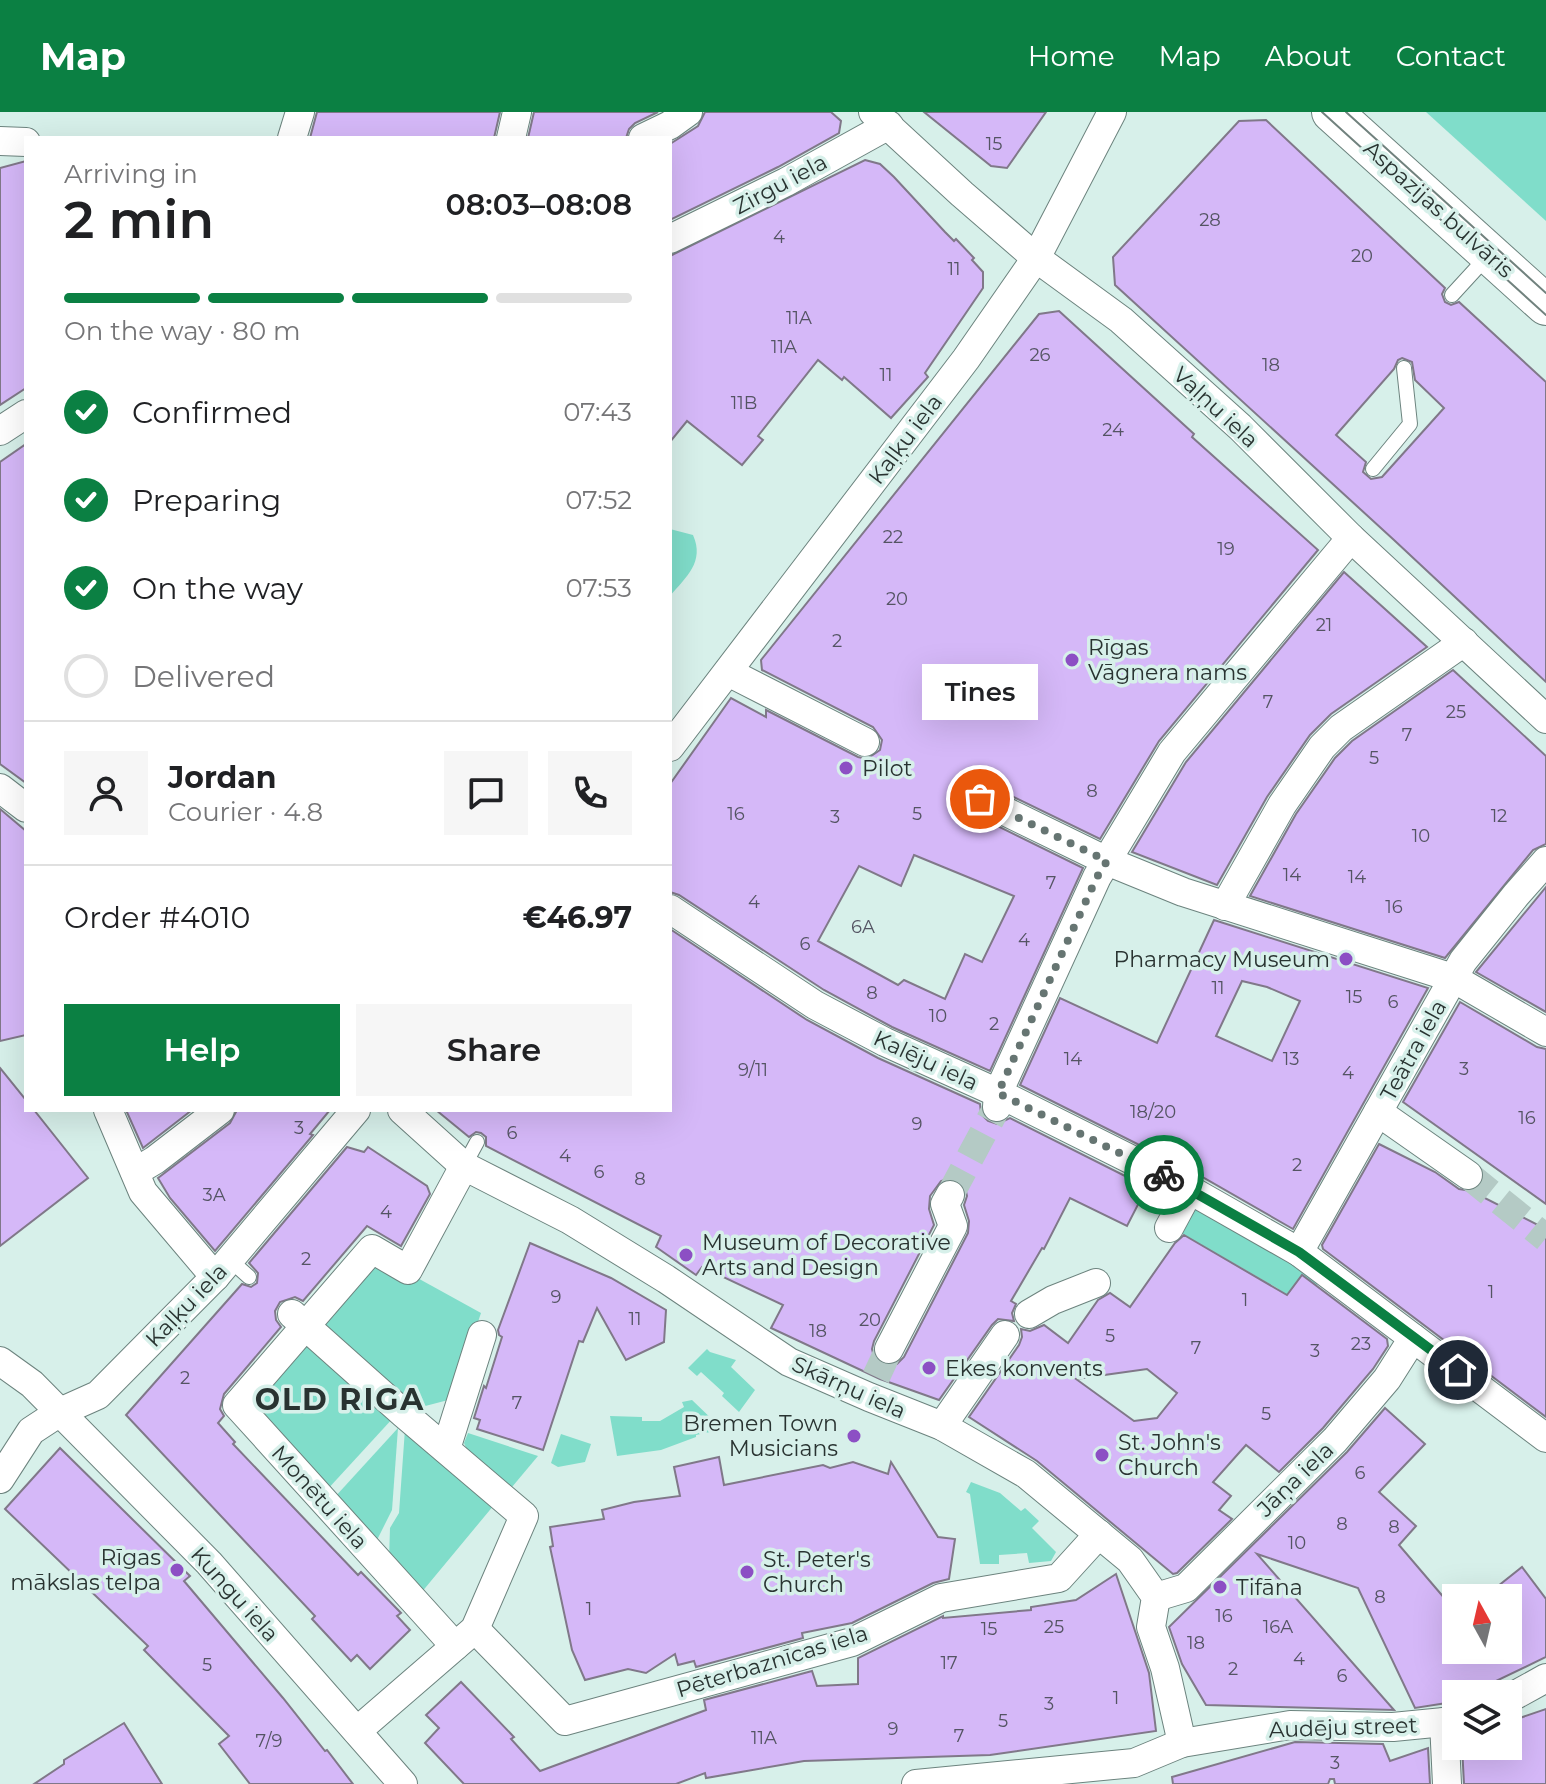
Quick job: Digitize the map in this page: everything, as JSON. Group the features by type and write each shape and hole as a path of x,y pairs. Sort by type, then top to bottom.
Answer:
{"street":[{"path":"293,136 300,112"},
{"path":"511,136 517,112"},
{"path":"647,136 688,112"},
{"name":"Kaļķu iela","path":"672,744 966,359 1036,258 1112,112"},
{"name":"Aspazijas bulvāris","path":"1332,112 1546,305"},
{"name":"Vaļņu iela","path":"881,119 1036,258 1121,320 1240,427 1351,538 1546,719"},
{"name":"Zirgu iela","path":"672,238 786,182 881,119"},
{"path":"0,141 24,142"},
{"path":"0,431 24,415"},
{"path":"998,1100 1097,877 1172,752 1351,538"},
{"path":"1225,906 1282,805 1322,747 1341,728 1464,642"},
{"path":"728,672 865,742"},
{"path":"980,799 1107,861 1225,906 1453,978 1546,1032"},
{"name":"Teātra iela","path":"1299,1252 1463,961 1546,861"},
{"name":"Kalēju iela","path":"672,910 815,1005 998,1100 1190,1189 1299,1252 1546,1438"},
{"path":"109,1112 143,1192 231,1271"},
{"path":"135,1172 217,1112"},
{"name":"Kaļķu iela","path":"0,1479 31,1431 60,1412 98,1395 231,1271 354,1112"},
{"name":"Skārņu iela","path":"405,1112 666,1279 789,1362 872,1387 1026,1474 1130,1560 1156,1597"},
{"path":"1378,1112 1468,1175"},
{"name":"Monētu iela","path":"465,1637 237,1405 299,1320 372,1249 408,1270 470,1154"},
{"path":"1169,1228 1190,1189"},
{"path":"889,1349 953,1226 945,1204 950,1195"},
{"path":"1029,1314 1053,1300 1096,1283"},
{"path":"299,1320 524,1516 465,1637 357,1731"},
{"path":"446,1449 482,1335"},
{"path":"942,1426 1005,1335"},
{"name":"Jāņa iela","path":"1156,1597 1186,1588 1392,1384 1413,1338"},
{"name":"Kungu iela","path":"0,1361 32,1384 209,1563 398,1782"},
{"name":"Pēterbaznīcas iela","path":"465,1637 565,1721 852,1642 941,1598 1059,1578 1099,1534"},
{"path":"1156,1597 1151,1627 1165,1668 1182,1743"},
{"path":"1522,1691 1546,1678"},
{"name":"Audēju street","path":"925,1784 1134,1773 1182,1743 1290,1725 1393,1727 1442,1721"},
{"path":"1447,1784 1448,1760"}],"lane":[{"path":"1452,295 1485,259"},
{"path":"1373,469 1410,424 1404,368"}],"green space":[{"path":"1426,112 1546,112 1546,221"},
{"path":"672,530 693,535 697,553 687,575 672,594"},
{"path":"1197,1204 1291,1261 1319,1282 1300,1305 1277,1288 1181,1233"},
{"path":"374,1254 481,1313 452,1399 410,1410 313,1326"},
{"path":"307,1334 394,1417 326,1491 247,1404"},
{"path":"707,1349 736,1360 731,1367 755,1390 739,1412 701,1372 697,1376 688,1368"},
{"path":"692,1400 717,1424 710,1432 661,1450 617,1456 610,1416 660,1421 684,1407 682,1402"},
{"path":"398,1428 392,1510 375,1544 334,1498"},
{"path":"405,1429 494,1505 421,1593 389,1560 390,1528 399,1513"},
{"path":"468,1433 538,1456 512,1487 467,1450 464,1443"},
{"path":"561,1434 591,1444 585,1462 558,1467 551,1463"},
{"path":"971,1482 1000,1493 1039,1521 1032,1528 1056,1552 1051,1561 1029,1563 1027,1553 999,1555 999,1564 980,1564 970,1494 966,1492"}],"building":[{"path":"317,112 500,112 494,136 311,136"},
{"path":"534,112 658,112 635,123 627,136 528,136"},
{"path":"705,112 831,112 841,121 839,133 672,219 672,143 698,126"},
{"path":"924,112 1046,112 1007,168 991,166"},
{"path":"1266,120 1445,288 1442,294 1445,302 1451,305 1459,302 1546,382 1546,682 1115,285 1113,257 1239,121","holes":["1402,358 1412,362 1415,380 1444,408 1382,477 1371,479 1363,472 1366,462 1336,435 1394,369 1398,360"]},
{"path":"865,160 880,164 974,258 972,260 983,272 983,288 925,373 928,377 891,418 844,377 842,380 818,360 758,436 763,440 742,465 687,421 672,440 672,255"},
{"path":"24,162 24,389 0,405 0,168"},
{"path":"1059,311 1194,434 1192,437 1318,550 1159,741 1100,839 987,784 978,782 965,791 963,801 966,809 973,814 1083,868 990,1071 892,1027 824,990 672,893 672,781 731,698 766,717 766,710 858,757 867,759 880,750 882,740 873,727 762,670 761,660 1039,314","holes":["914,855 1014,896 982,962 965,954 945,999 904,980 898,985 818,941 859,866 901,886"]},
{"path":"24,445 24,782 0,764 0,462"},
{"path":"1344,572 1427,647 1331,714 1310,735 1267,797 1217,885 1132,852 1186,762"},
{"path":"1453,670 1546,756 1546,844 1533,850 1445,958 1250,896 1296,814 1335,758 1352,741"},
{"path":"0,809 24,829 24,1035 0,1041"},
{"path":"1546,887 1546,1012 1476,972"},
{"path":"1214,920 1428,988 1293,1229 1197,1174 1020,1085 1060,998 1157,1043","holes":["1242,981 1267,987 1300,1001 1272,1061 1216,1036"]},
{"path":"672,930 807,1020 878,1058 980,1104 981,1114 988,1121 997,1124 1010,1118 1147,1187 1127,1226 1070,1198 1044,1249 1011,1301 1016,1304 1012,1313 1014,1321 998,1319 992,1325 939,1400 880,1379 771,1328 783,1305 702,1267 696,1275 656,1247 661,1236 486,1146 486,1137 481,1133 476,1132 469,1137 438,1112 672,1112","holes":["950,1178 965,1187 968,1233 904,1357 897,1364 882,1364 874,1357 874,1341 934,1225 929,1209 930,1196 941,1181"]},
{"path":"1460,1002 1537,1047 1546,1049 1546,1204 1403,1102"},
{"path":"0,1068 24,1098 24,1112 36,1112 88,1178 0,1246"},
{"path":"127,1112 189,1112 143,1148"},
{"path":"236,1112 328,1112 310,1134 313,1135 215,1251 170,1198 158,1178 230,1123"},
{"path":"1379,1144 1435,1172 1459,1189 1471,1191 1546,1229 1546,1417 1323,1249 1322,1245"},
{"path":"347,1147 364,1152 368,1147 427,1186 430,1194 401,1246 367,1226 303,1301 295,1297 280,1302 275,1311 281,1327 224,1394 220,1409 224,1416 218,1423 235,1442 233,1444 358,1575 361,1572 401,1613 397,1616 410,1630 370,1669 357,1655 351,1661 312,1619 315,1616 126,1415 242,1284 251,1287 257,1283 258,1273 249,1263"},
{"path":"1184,1235 1287,1295 1302,1275 1387,1339 1388,1346 1373,1369 1323,1428 1279,1472 1246,1445 1213,1482 1231,1496 1219,1510 1232,1519 1173,1574 1037,1461 969,1417 1019,1345 1021,1329 1030,1331 1044,1325 1068,1343 1098,1300 1110,1293 1130,1307 1175,1243","holes":["1147,1369 1177,1393 1157,1418 1134,1421 1076,1379"]},
{"path":"530,1243 611,1278 666,1310 664,1342 626,1360 597,1308 583,1342 579,1341 543,1450 477,1429 480,1420 474,1418 502,1337 498,1330"},
{"path":"1385,1408 1425,1444 1379,1492 1416,1526 1399,1545 1442,1595 1442,1664 1522,1664 1522,1584 1501,1584 1522,1567 1546,1599 1546,1657 1498,1680 1442,1680 1442,1704 1415,1708 1358,1588 1257,1554 1394,1710 1206,1705 1182,1664 1169,1627 1347,1452"},
{"path":"60,1448 190,1576 184,1581 353,1784 250,1784 219,1744 229,1736 144,1650 148,1646 5,1509"},
{"name":"St. Peter's Church","path":"719,1457 724,1485 853,1462 888,1474 891,1462 938,1537 955,1539 949,1579 933,1583 852,1623 802,1633 803,1638 696,1667 694,1661 678,1665 675,1654 646,1673 628,1669 585,1680 572,1650 550,1547 553,1546 550,1527 604,1519 602,1510 634,1502 680,1496 674,1467"},
{"path":"1116,1574 1149,1673 1156,1731 990,1755 804,1761 706,1778 705,1773 676,1784 464,1784 425,1743 439,1728 426,1715 461,1682 514,1737 511,1739 540,1771 706,1710 704,1700 812,1671 817,1686 858,1684 858,1658 943,1616 1031,1610 1031,1607 1076,1600"},
{"path":"1546,1709 1546,1784 1464,1784 1463,1760 1522,1760 1522,1717"},
{"path":"124,1723 162,1784 34,1784 64,1764 64,1760"},
{"path":"1295,1742 1383,1744 1390,1761 1428,1748 1430,1784 1335,1784 1334,1779 1330,1779 1328,1784 1173,1784 1172,1777"}],"tunnel":[{"path":"950,1195 997,1107"},
{"path":"1468,1175 1546,1238"},
{"path":"876,1377 889,1349"}],"tram line":[{"path":"1322,112 1546,315"},
{"path":"1346,112 1546,293"}],"way so far":[{"path":"980,799 1107,861 998,1093 1164,1175"}],"place":[{"name":"Rīgas Vāgnera nams","path":"1072,660"},
{"name":"Pilot","path":"846,768"},
{"name":"Tines","path":"980,799"},
{"name":"Pharmacy Museum","path":"1346,959"},
{"name":"Museum of Decorative Arts and Design","path":"686,1255"},
{"name":"Ekes konvents","path":"929,1368"},
{"name":"Bremen Town Musicians","path":"854,1436"},
{"name":"St. John's Church","path":"1102,1455"},
{"name":"Rīgas mākslas telpa","path":"177,1570"},
{"name":"St. Peter's Church","path":"747,1572"},
{"name":"Tifāna","path":"1220,1587"}],"district":[{"name":"OLD RIGA","path":"340,1400"}],"route":[{"path":"1164,1175 1299,1252 1458,1370"}]}
